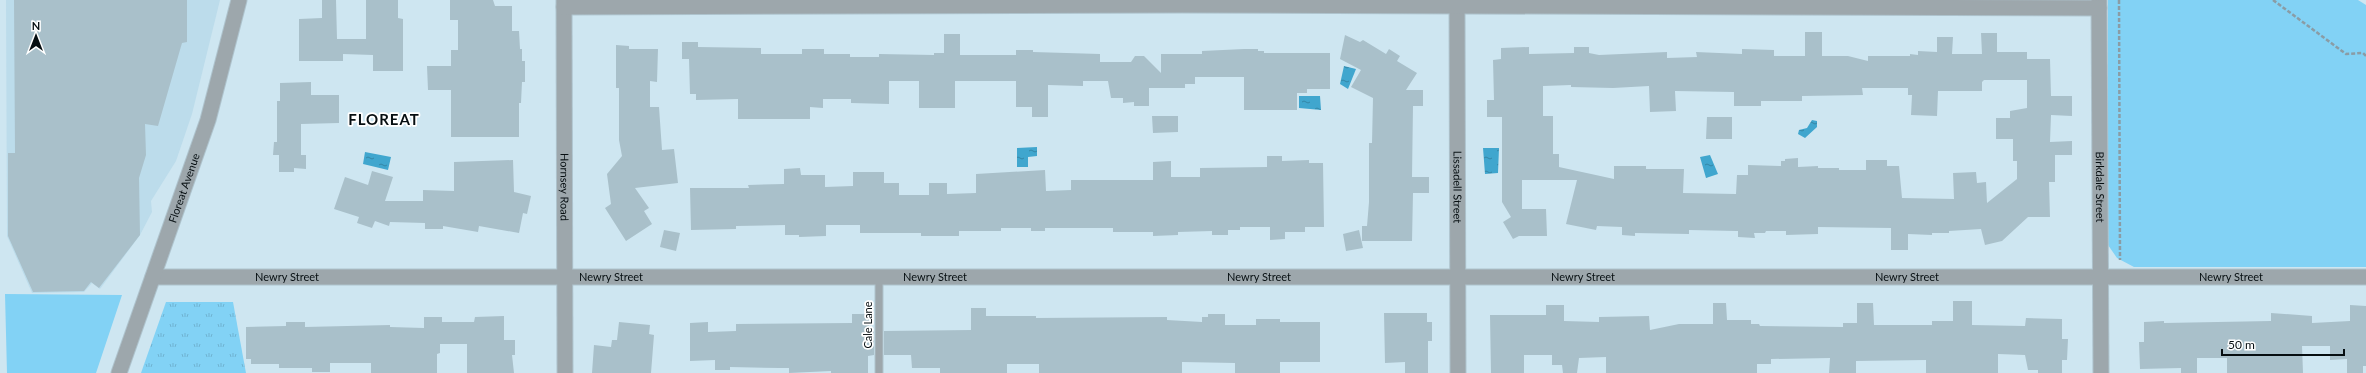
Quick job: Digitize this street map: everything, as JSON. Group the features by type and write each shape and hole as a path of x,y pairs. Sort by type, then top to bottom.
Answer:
{"street":[{"name":"Floreat Avenue","path":"120,373 208,120 239,0"},
{"path":"564,4 1182,2 2099,4"},
{"name":"Lissadell Street","path":"1457,3 1458,373"},
{"name":"Hornsey Road","path":"564,4 565,373"},
{"name":"Birkdale Street","path":"2099,4 2101,373"},
{"name":"Newry Street","path":"153,277 1458,279 2366,277"}],"lane":[{"name":"Cale Lane","path":"879,277 879,373"}],"path":[{"path":"2119,0 2120,260"},
{"path":"2273,0 2346,54 2363,54 2366,56"}],"shaded area":[{"path":"6,0 220,0 192,114 176,161 151,201 152,212 140,235 100,289 92,283 84,292 32,293 7,236"}],"green space":[{"path":"2108,0 2358,0 2366,5 2366,267 2134,267 2117,258 2108,245"},
{"path":"5,294 122,295 96,373 7,373"},
{"path":"166,302 233,302 246,373 141,373"}],"water":[{"path":"1344,66 1356,69 1348,89 1340,84"},
{"path":"1299,96 1320,96 1321,110 1299,108"},
{"path":"1812,120 1817,121 1817,127 1805,138 1798,134 1799,130 1807,128"},
{"path":"1037,147 1037,156 1028,157 1028,167 1017,167 1017,148"},
{"path":"1483,148 1499,148 1498,173 1485,174"},
{"path":"365,152 391,157 388,170 363,164"},
{"path":"1710,155 1718,174 1706,178 1700,157"}],"building":[{"path":"14,0 187,0 187,42 182,43 158,126 145,124 146,155 139,178 140,235 99,288 91,282 84,291 33,292 8,236 8,153 15,153"},
{"path":"322,0 336,0 337,39 366,39 366,0 398,0 398,18 403,19 403,71 373,71 373,55 343,54 343,61 299,61 299,19 322,18"},
{"path":"450,0 493,0 495,6 512,6 512,31 519,31 522,61 525,61 525,82 522,82 521,103 519,103 519,137 451,137 451,90 428,90 427,66 451,66 451,50 458,50 458,20 450,20"},
{"path":"1805,32 1822,32 1822,56 1848,56 1868,61 1868,56 1910,56 1910,54 1918,55 1918,51 1937,52 1937,37 1953,37 1952,54 1982,54 1981,33 1997,33 1997,52 2027,52 2027,59 2050,59 2051,96 2072,96 2072,116 2051,115 2050,142 2072,141 2072,155 2055,155 2055,182 2049,182 2050,217 2028,217 2002,241 1985,245 1981,229 1949,231 1949,233 1932,233 1932,235 1908,234 1908,250 1891,250 1891,228 1818,227 1818,234 1786,235 1786,231 1766,231 1765,233 1754,233 1755,238 1738,237 1738,231 1689,230 1689,234 1635,233 1635,236 1622,235 1622,227 1597,226 1596,230 1566,224 1577,180 1522,180 1522,209 1546,209 1547,236 1519,236 1513,239 1503,222 1511,217 1502,202 1502,117 1487,117 1487,100 1494,100 1493,60 1501,59 1501,48 1529,47 1529,54 1574,53 1574,47 1589,47 1589,53 1599,55 1667,52 1667,58 1697,57 1696,52 1742,54 1742,49 1774,50 1774,56 1805,56","holes":["1984,80 2027,80 2027,108 2010,111 2010,118 1996,118 1996,139 2013,139 2013,161 2017,161 2017,179 1987,203 1986,182 1977,183 1976,172 1953,173 1954,199 1902,198 1899,166 1887,166 1887,160 1866,160 1866,170 1839,170 1839,168 1818,168 1818,166 1798,167 1798,158 1785,159 1785,161 1781,161 1781,166 1748,165 1748,175 1737,175 1736,194 1683,193 1684,169 1646,169 1646,166 1614,166 1614,179 1559,167 1559,154 1553,154 1553,116 1543,116 1543,86 1571,85 1571,87 1613,88 1649,86 1650,112 1676,111 1675,91 1734,92 1734,106 1761,106 1761,101 1802,101 1802,96 1863,95 1862,88 1908,88 1908,95 1912,95 1911,115 1937,116 1938,91 1982,91 1982,82"]},
{"path":"944,34 960,34 960,55 1016,55 1016,50 1033,50 1033,52 1100,54 1100,62 1131,62 1135,56 1144,56 1161,73 1161,54 1202,54 1202,51 1244,49 1258,49 1258,51 1264,51 1264,53 1330,53 1330,89 1307,89 1307,93 1297,93 1297,110 1244,110 1244,77 1195,77 1195,84 1185,84 1185,88 1149,88 1149,106 1134,106 1134,102 1123,103 1123,98 1111,98 1108,81 1083,81 1083,86 1048,85 1048,117 1032,117 1032,107 1016,107 1016,81 955,81 955,108 919,108 919,81 889,81 889,104 851,103 851,99 823,99 823,108 810,107 810,119 738,119 738,99 696,100 696,94 690,94 689,59 682,59 682,42 698,42 698,47 761,48 761,54 802,54 802,49 824,49 824,54 850,54 850,57 879,57 879,54 934,55 934,53 944,53"},
{"path":"1345,35 1360,42 1363,40 1386,54 1389,49 1400,56 1397,61 1417,73 1406,90 1423,90 1423,106 1413,106 1412,177 1429,177 1429,193 1413,193 1412,241 1362,241 1362,226 1367,226 1369,202 1369,143 1372,143 1373,98 1351,87 1361,70 1340,59"},
{"path":"616,45 629,46 629,49 658,49 657,82 650,81 650,107 659,107 662,150 674,149 678,183 635,188 649,208 644,211 652,224 626,241 605,208 611,204 607,174 622,156 619,140 619,88 616,88"},
{"path":"311,82 311,95 339,95 339,123 301,124 301,155 306,155 306,169 294,168 294,172 279,172 279,155 273,155 274,142 277,142 277,101 280,101 280,83"},
{"path":"1152,116 1178,116 1178,132 1153,133"},
{"path":"1707,117 1732,117 1732,139 1706,139"},
{"path":"1267,156 1282,156 1282,161 1309,160 1309,163 1323,163 1324,227 1305,227 1305,232 1285,232 1285,239 1270,240 1270,227 1240,227 1240,230 1228,230 1228,235 1212,235 1212,231 1178,232 1178,235 1153,236 1153,232 1113,232 1113,228 1045,228 1045,231 1031,231 1031,228 1001,228 1001,231 959,231 959,236 921,236 921,233 860,233 860,225 826,225 826,236 799,237 799,235 785,235 785,225 736,226 736,229 691,230 690,188 749,188 748,185 784,184 784,169 800,168 801,175 825,175 825,187 853,186 853,172 884,172 884,183 899,183 899,195 929,195 929,183 947,183 947,194 976,193 976,174 1045,170 1046,191 1071,190 1071,180 1153,180 1153,162 1171,161 1171,177 1200,177 1200,168 1267,167"},
{"path":"513,160 514,192 531,196 527,214 523,213 519,233 479,226 478,232 443,226 443,229 425,229 425,223 390,222 389,226 375,221 372,228 357,223 359,217 334,209 345,177 368,185 372,171 393,177 385,201 423,201 423,190 454,191 454,162"},
{"path":"664,230 680,233 676,251 660,247"},
{"path":"1359,230 1363,248 1346,251 1343,234"},
{"path":"1953,301 1972,301 1972,325 2025,326 2026,318 2062,319 2062,339 2068,339 2067,360 2062,360 2062,373 2038,373 2038,370 2028,370 2025,355 1998,354 1998,373 1926,373 1926,360 1856,361 1856,373 1829,373 1830,358 1771,359 1771,364 1757,364 1757,373 1606,373 1606,357 1579,358 1577,373 1563,373 1562,365 1552,365 1552,355 1524,355 1524,373 1491,373 1490,315 1546,315 1546,305 1564,305 1564,321 1599,322 1599,317 1649,316 1650,330 1679,324 1713,324 1713,303 1726,303 1727,320 1751,320 1751,324 1759,324 1760,326 1843,327 1843,323 1857,323 1857,303 1873,303 1874,325 1932,325 1932,321 1953,321"},
{"path":"2350,305 2366,306 2366,366 2363,366 2363,373 2347,373 2347,359 2330,360 2330,346 2302,346 2303,373 2227,373 2227,358 2197,358 2197,373 2181,373 2181,368 2140,369 2139,342 2144,342 2144,322 2271,321 2271,313 2312,316 2312,323 2350,321"},
{"path":"971,308 986,308 986,316 1036,316 1036,318 1167,317 1167,320 1202,322 1202,317 1208,317 1208,314 1225,314 1225,325 1256,325 1256,319 1280,319 1280,322 1320,322 1320,362 1280,362 1280,373 1235,373 1235,363 1182,362 1182,373 1039,373 1039,364 1007,364 1007,373 940,373 940,368 912,368 911,355 884,355 884,331 971,330"},
{"path":"1384,313 1427,313 1427,322 1432,322 1432,341 1428,341 1428,373 1405,373 1405,362 1385,363"},
{"path":"852,314 869,314 869,331 874,331 874,355 868,356 868,373 831,373 831,371 789,373 789,368 730,367 730,370 715,370 715,360 690,361 690,323 708,322 708,332 736,331 736,324 852,323"},
{"path":"504,316 504,340 515,340 515,355 512,355 514,373 467,373 467,344 440,344 440,353 437,354 437,373 371,373 371,363 330,363 330,372 312,372 312,368 279,368 279,364 251,364 251,359 246,359 246,327 286,326 286,322 305,322 305,327 390,325 390,327 424,328 424,317 442,317 442,322 474,322 475,317"},
{"path":"619,322 650,325 649,334 654,335 651,373 592,373 594,345 611,347 612,340 617,340"}],"district":[{"name":"FLOREAT","path":"384,120"}]}
